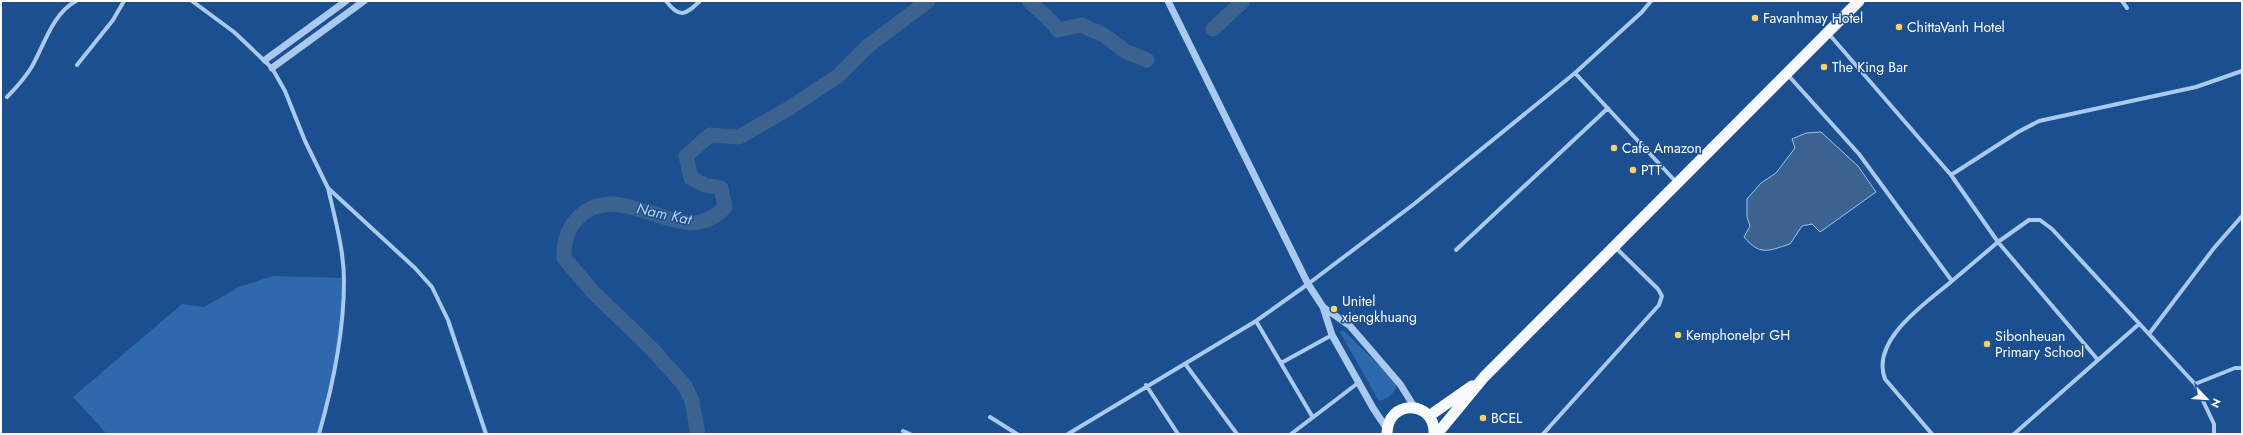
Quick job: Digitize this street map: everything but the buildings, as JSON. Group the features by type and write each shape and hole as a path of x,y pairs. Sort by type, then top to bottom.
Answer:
{"highway":[{"path":"1387,432 1391,418 1399,411 1415,408 1429,416 1439,433 1484,377 1859,1"},
{"path":"1429,416 1484,377"}],"street":[{"path":"7,97 32,66 44,40 62,14 76,1"},
{"path":"77,65 113,20 124,1"},
{"path":"192,1 234,32 272,68 285,91 305,141 328,188 340,242 344,281 341,324 334,372 319,434"},
{"path":"265,60 346,1"},
{"path":"272,68 364,1"},
{"path":"666,1 674,11 681,13 687,13 700,1"},
{"path":"1168,1 1308,284 1323,308 1332,335 1387,432"},
{"path":"1068,434 1146,385 1186,365 1256,321 1308,284 1414,204 1576,73 1652,1"},
{"path":"2122,1 2127,8"},
{"path":"1827,32 1951,175 1998,242 2098,360"},
{"path":"1951,175 2018,132 2039,121 2196,87 2242,71"},
{"path":"1576,73 1677,183"},
{"path":"1786,74 1859,154 1952,281"},
{"path":"1456,250 1608,108"},
{"path":"328,188 415,268 432,287 448,320 486,434"},
{"path":"2149,334 2214,248 2242,216"},
{"path":"1932,434 1885,379 1881,369 1882,359 1903,322 1998,242 2030,220 2040,220 2052,229 2195,384 2214,424 2214,434"},
{"path":"1543,434 1659,305 1662,296 1658,289 1614,246"},
{"path":"1323,308 1350,326 1400,384 1415,408"},
{"path":"1256,321 1312,416"},
{"path":"2014,434 2139,324"},
{"path":"1281,363 1332,335"},
{"path":"1186,365 1237,434"},
{"path":"2195,384 2234,368 2242,368"},
{"path":"1291,434 1312,416 1358,383"},
{"path":"1146,385 1178,434"},
{"path":"990,417 1017,434"},
{"path":"903,431 910,434"}],"shaded area":[{"path":"1821,132 1858,166 1876,192 1820,232 1812,224 1802,226 1790,244 1770,250 1755,247 1744,237 1750,226 1747,217 1747,199 1761,183 1776,173 1795,148 1792,139 1806,133"},
{"path":"273,276 344,278 341,318 335,357 319,434 107,434 73,397 182,304 204,307 239,287"},
{"path":"1343,330 1395,381 1397,386 1396,389 1387,398 1379,401 1340,332"}],"waterway":[{"name":"Nam Kat","path":"698,434 692,401 685,386 652,349 594,293 564,258 564,247 570,228 577,219 589,209 603,205 631,207 676,221 690,223 705,221 718,214 725,207 721,188 705,185 691,178 686,156 710,135 739,137 788,109 838,76 868,46 928,1"},
{"name":"Nam Kat","path":"1029,1 1048,18 1058,30 1081,25 1104,35 1125,51 1147,60"},
{"name":"Nam Kat","path":"1213,29 1243,1"}],"place":[{"name":"Favanhmay Hotel","path":"1755,18"},
{"name":"ChittaVanh Hotel","path":"1899,27"},
{"name":"The King Bar","path":"1824,67"},
{"name":"Cafe Amazon","path":"1614,148"},
{"name":"PTT","path":"1633,170"},
{"name":"Unitel xiengkhuang","path":"1334,309"},
{"name":"Kemphonelpr GH","path":"1678,335"},
{"name":"Sibonheuan Primary School","path":"1987,344"},
{"name":"BCEL","path":"1483,418"}]}
